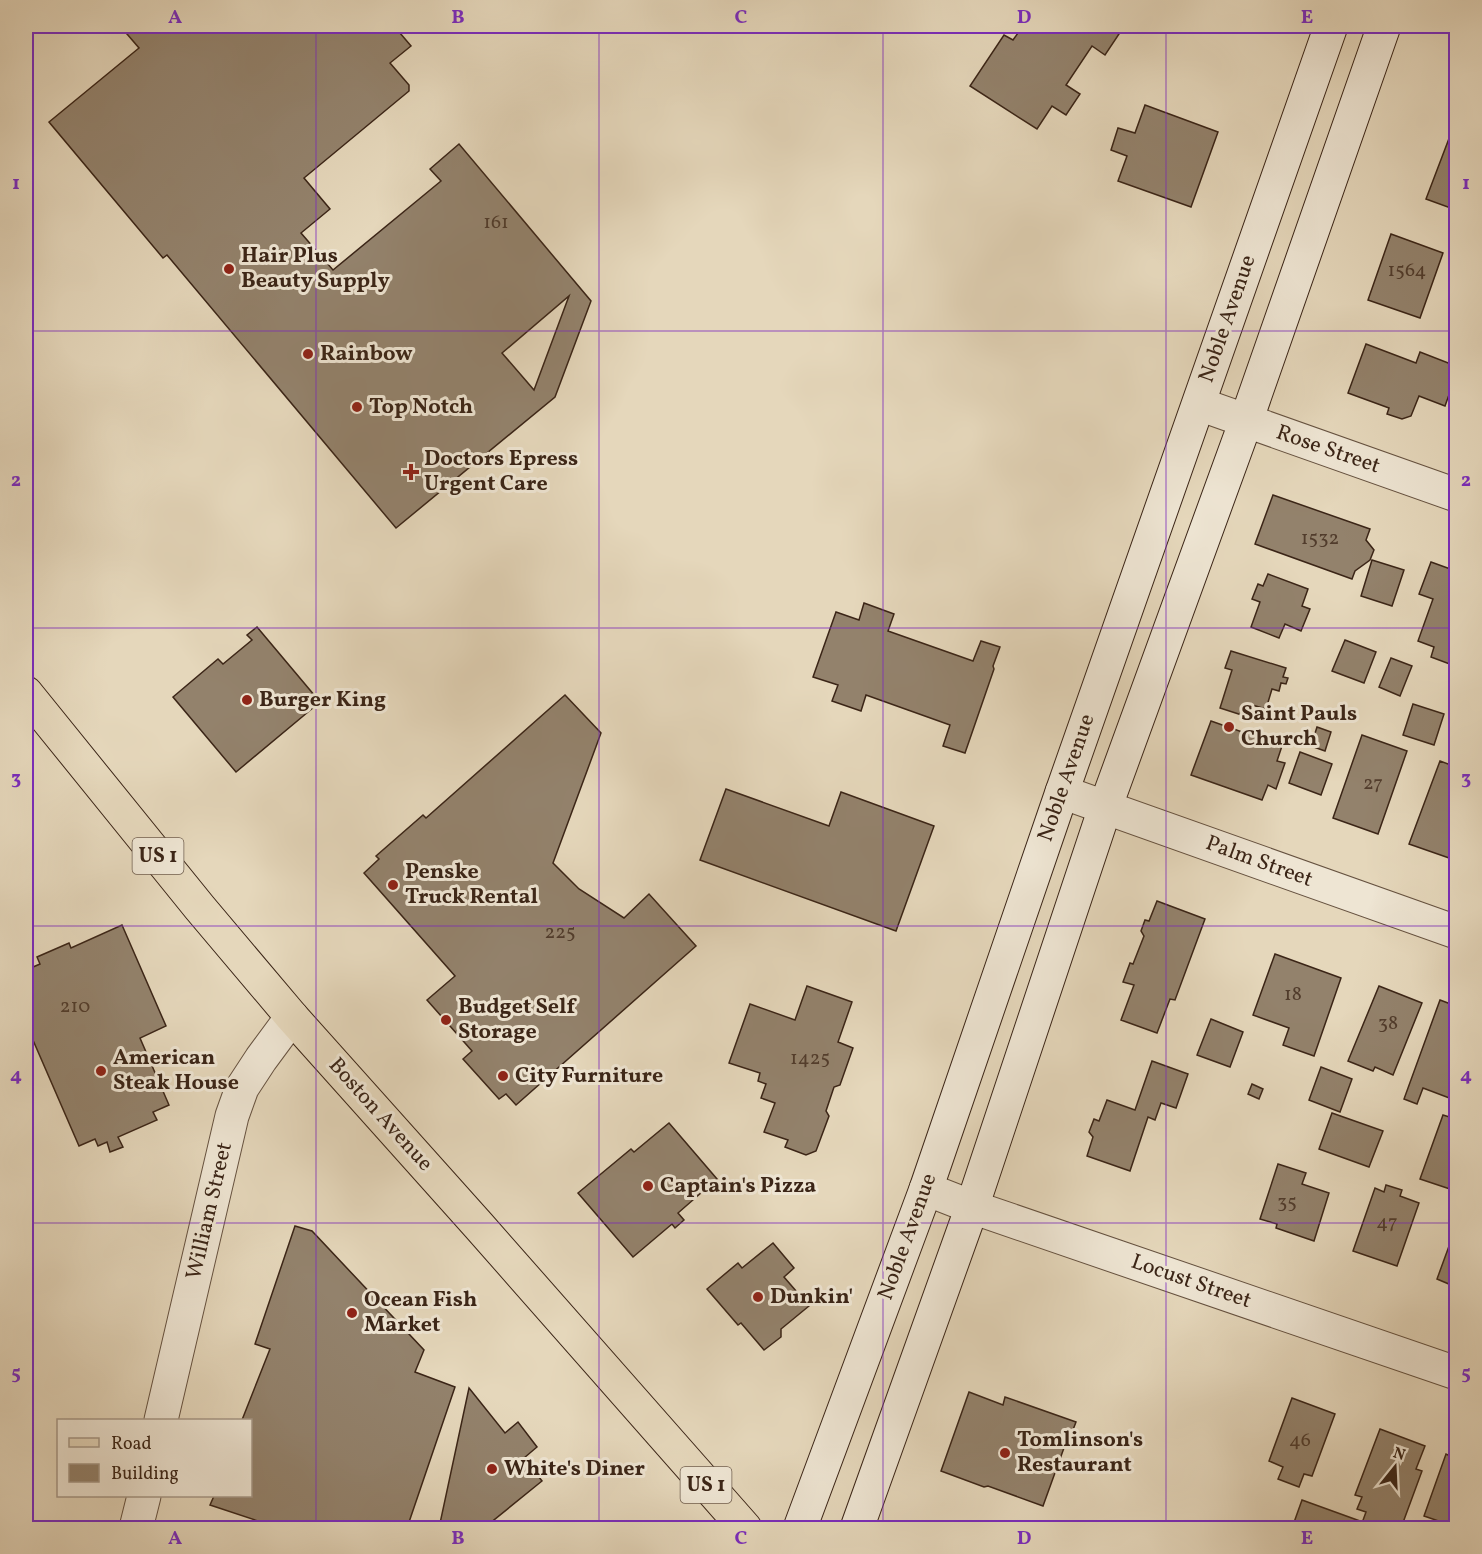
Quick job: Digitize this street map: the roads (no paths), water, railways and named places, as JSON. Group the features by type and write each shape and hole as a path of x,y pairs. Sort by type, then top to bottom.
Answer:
{"main road":[{"name":"Noble Avenue","path":"800,1528 926,1189 1062,792 1331,26"},
{"name":"Noble Avenue","path":"857,1528 972,1207 1106,808 1246,421 1384,26"},
{"name":"Rose Street","path":"1199,404 1456,495"},
{"name":"Boston Avenue","path":"26,693 200,908 292,1017 745,1528"},
{"name":"Palm Street","path":"1062,792 1456,932"},
{"name":"William Street","path":"161,1419 232,1116 242,1088 292,1017"},
{"name":"Locust Street","path":"926,1189 972,1207 1456,1373"},
{"path":"136,1528 144,1497"}],"place":[{"name":"Hair Plus Beauty Supply","path":"229,269"},
{"name":"Rainbow","path":"308,354"},
{"name":"Top Notch","path":"357,407"},
{"name":"Doctors Epress Urgent Care","path":"411,472"},
{"name":"Burger King","path":"247,700"},
{"name":"Saint Pauls Church","path":"1229,727"},
{"name":"Penske Truck Rental","path":"393,885"},
{"name":"Budget Self Storage","path":"446,1020"},
{"name":"American Steak House","path":"101,1071"},
{"name":"City Furniture","path":"503,1076"},
{"name":"Captain's Pizza","path":"648,1186"},
{"name":"Dunkin'","path":"758,1297"},
{"name":"Ocean Fish Market","path":"352,1313"},
{"name":"Tomlinson's Restaurant","path":"1005,1453"},
{"name":"White's Diner","path":"492,1469"}]}
